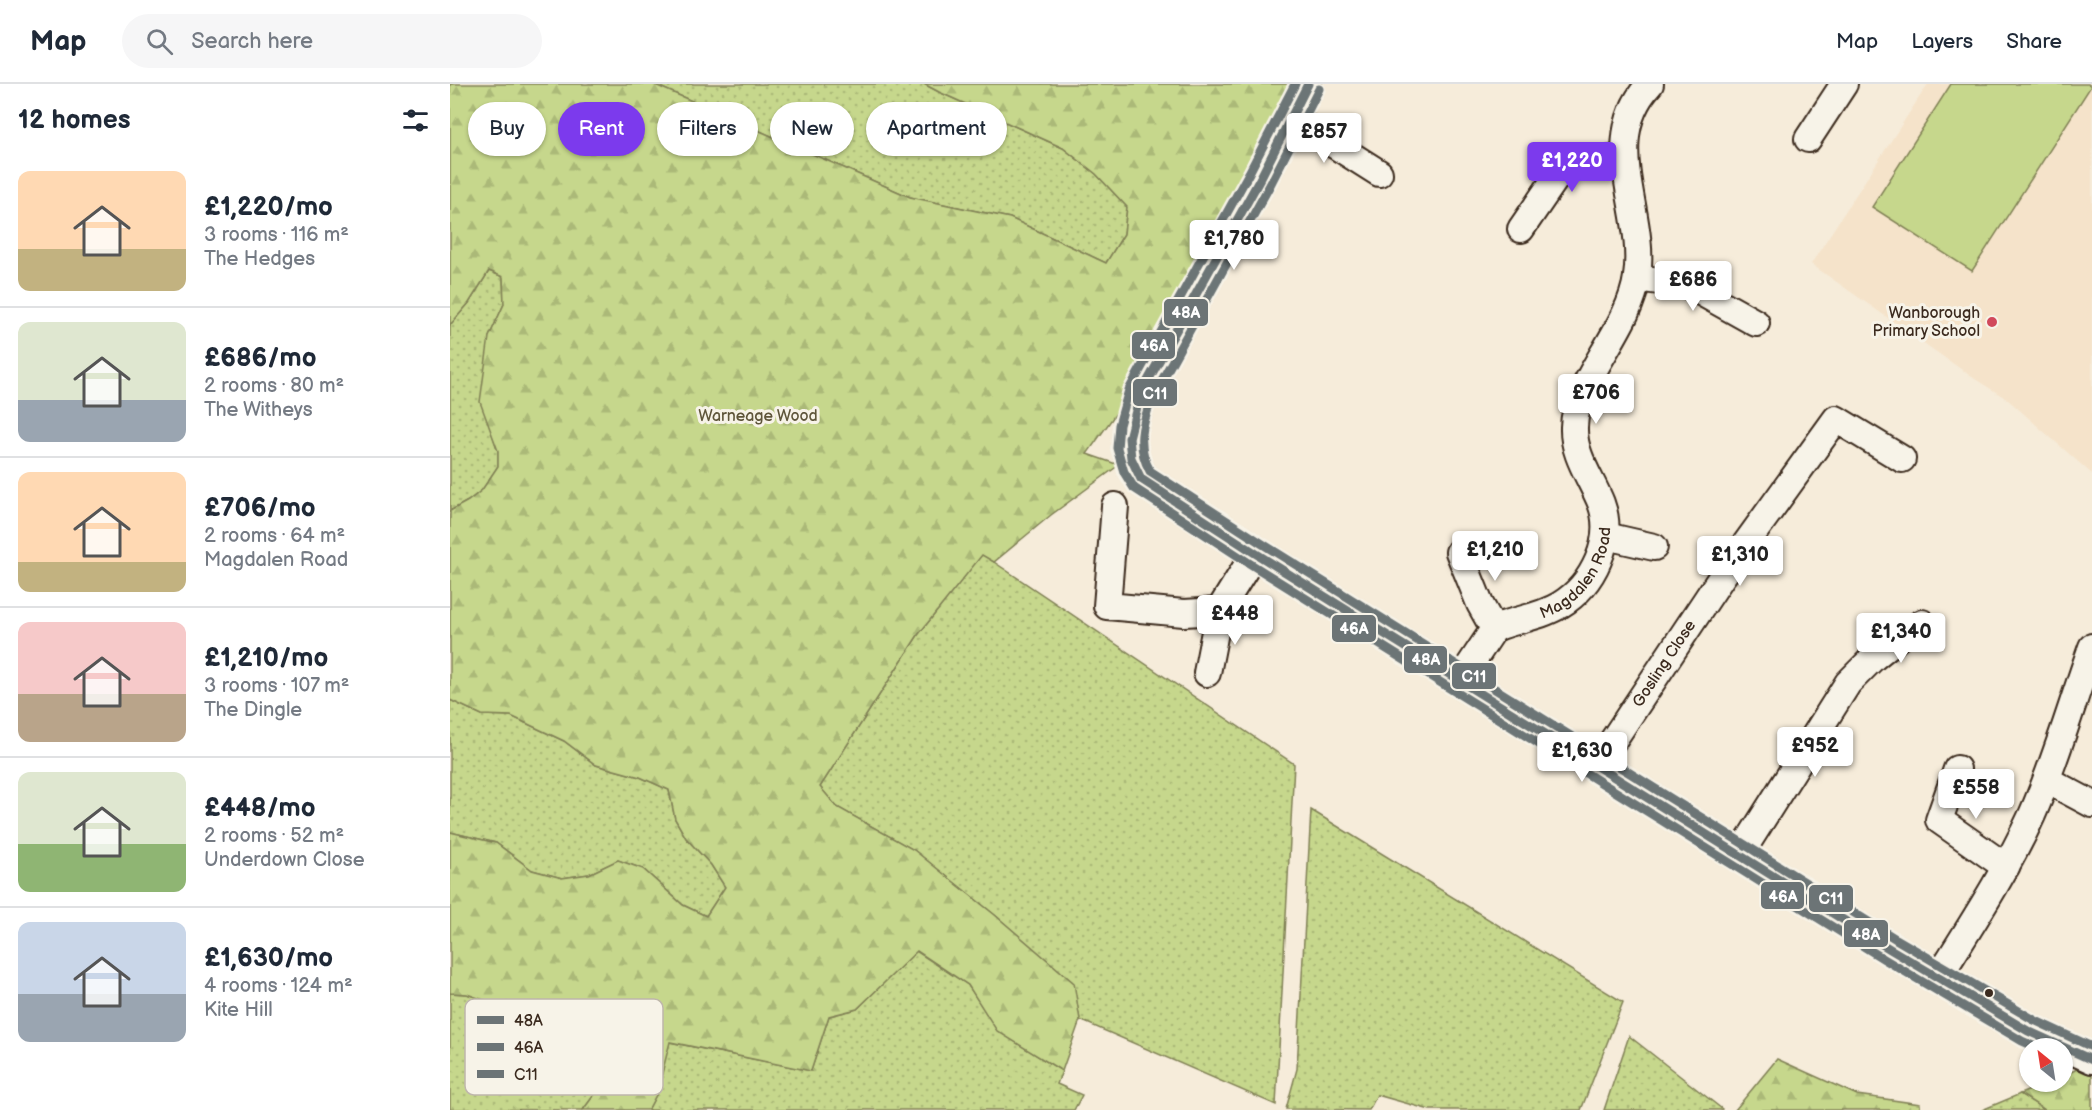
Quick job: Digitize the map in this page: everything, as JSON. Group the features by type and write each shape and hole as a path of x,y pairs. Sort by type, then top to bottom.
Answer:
{"street":[{"path":"1308,84 1292,118 1140,395 1131,421 1128,451 1133,468 1141,479 1255,553 1938,978 2028,1031 2092,1060"},
{"name":"Magdalen Road","path":"1494,630 1552,609 1572,597 1591,573 1601,554 1606,536 1602,506 1574,440 1575,415 1583,391 1618,328 1637,278 1637,238 1625,157 1626,134 1636,103 1650,84"},
{"path":"1808,139 1844,84"},
{"path":"1292,118 1379,173"},
{"path":"1521,229 1560,172 1581,164 1625,157"},
{"path":"1637,278 1688,285 1756,323"},
{"name":"Gosling Close","path":"1596,766 1721,578 1836,419 1902,459"},
{"path":"1115,506 1107,606 1184,613 1219,611"},
{"path":"1606,536 1654,547"},
{"path":"1459,552 1480,604 1494,630 1460,680"},
{"path":"1207,673 1219,611 1255,553"},
{"path":"1739,856 1848,684 1873,658 1899,637 1922,623"},
{"path":"1938,978 2006,867 2032,815 2047,780 2092,647"},
{"path":"1957,770 1939,820 2006,867"},
{"path":"2047,780 2092,804"}],"shaded area":[{"name":"Wanborough Primary School","path":"1928,84 2092,84 2092,474 2007,399 1811,264"}],"green space":[{"name":"Warneage Wood","path":"450,84 653,84 694,102 657,102 657,156 758,156 758,130 770,135 770,156 817,156 910,197 1010,218 1106,263 1124,234 1127,207 1096,174 1063,148 1007,123 1007,102 961,102 924,84 1295,84 1155,358 1087,454 1119,465 1051,515 994,562 982,555 918,635 820,787 837,807 914,850 1074,983 1080,1020 1062,1071 997,1031 968,985 917,951 857,1009 829,1016 811,1071 670,1042 663,1069 663,999 481,999 467,994 450,993 450,832 496,843 532,870 562,878 589,874 618,860 643,869 683,905 706,916 725,887 711,865 686,838 675,819 669,790 640,777 596,765 564,741 511,716 482,715 450,700 450,511 482,490 498,466 498,451 480,402 489,337 504,304 503,277 489,271 469,303 450,325"},
{"path":"653,84 924,84 961,102 866,102 866,156 1007,156 1007,123 1063,148 1096,174 1127,207 1124,234 1106,263 1010,218 910,197 817,156 854,156 854,102 770,102 770,135 758,130 758,102 694,102"},
{"path":"1951,84 2088,84 2091,86 1972,271 1872,207"},
{"path":"489,271 503,277 504,304 489,337 490,427 498,451 498,466 482,490 450,511 450,325 469,303"},
{"path":"982,554 1294,764 1276,1105 1080,1020 1073,983 995,915 914,850 837,807 820,787 918,635"},
{"path":"450,700 482,715 511,716 564,741 596,765 640,777 669,790 675,819 686,838 711,865 725,887 706,916 683,905 643,869 618,860 589,874 562,878 532,870 496,843 450,832"},
{"path":"1311,810 1623,1002 1581,1110 1430,1110 1377,1095 1369,1110 1286,1109 1297,1069"},
{"path":"916,951 968,985 998,1031 1062,1071 1057,1084 1082,1095 1074,1110 648,1110 656,1095 663,1095 663,1068 669,1042 811,1071 829,1016 857,1009"},
{"path":"450,993 467,994 481,999 465,999 465,1095 594,1095 583,1110 450,1109"},
{"path":"1629,1036 1722,1109 1604,1110"},
{"path":"1777,1059 1857,1095 1920,1104 1920,1110 1735,1110"},
{"path":"2081,1067 2092,1072 2092,1110 2045,1110 2020,1094 2025,1092 2073,1092 2073,1071"},
{"path":"2020,1094 2045,1110 1982,1110"},
{"name":"Warneage Wood","path":"594,1095 656,1095 648,1110 583,1110"}],"transit line":[{"name":"46A","path":"1295,84 1249,173 1129,390 1119,425 1117,448 1124,472 1134,488 1249,563 1884,959 2019,1039"},
{"name":"48A","path":"1308,84 1260,179 1140,395 1129,438 1131,458 1141,479 1255,553 1890,949 2028,1031 2092,1060"},
{"name":"C11","path":"1319,89 1270,185 1151,400 1142,436 1143,453 1150,471 1261,543 1896,939 2034,1020 2092,1047"}],"place":[{"name":"Wanborough Primary School","path":"1992,322"}]}
